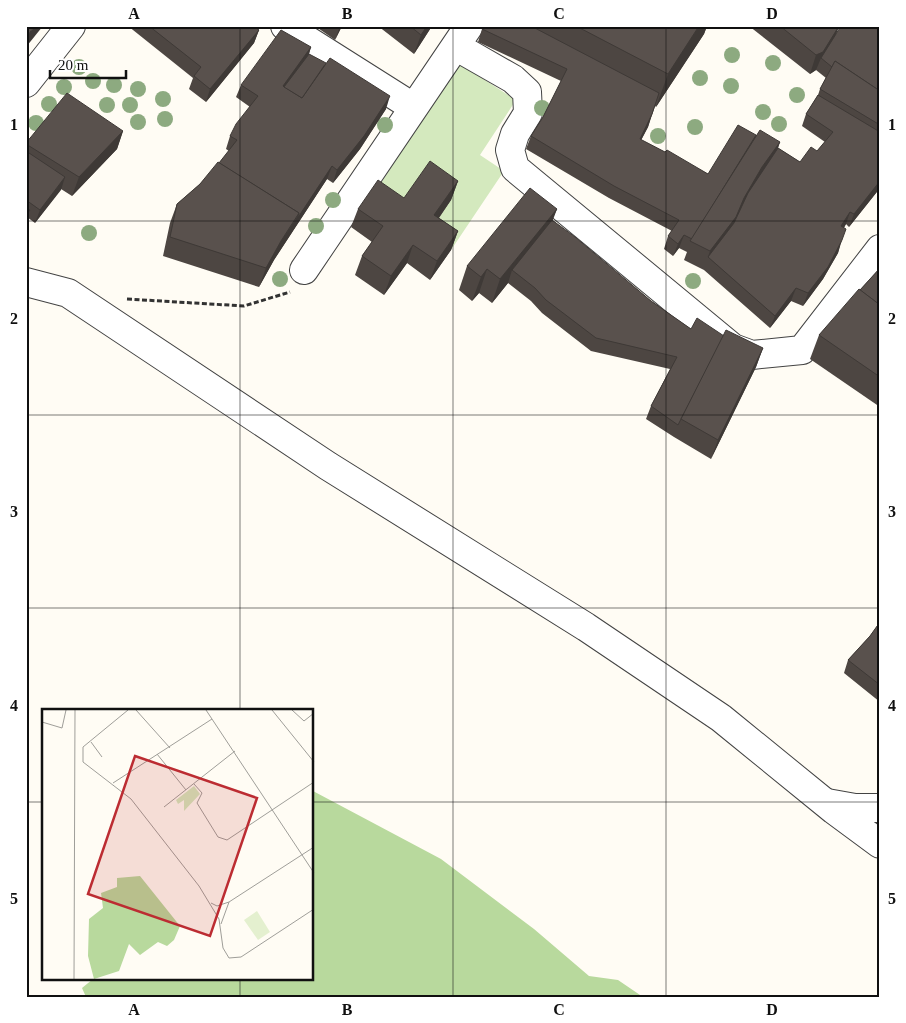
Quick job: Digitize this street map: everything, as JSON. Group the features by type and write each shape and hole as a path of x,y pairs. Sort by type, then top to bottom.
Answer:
{"street":[{"path":"26,82 71,26"},
{"path":"285,26 413,107"},
{"path":"304,270 463,36 527,92 528,112 515,134 510,150 515,168 733,348 752,354 802,350 880,249"},
{"path":"26,282 68,293 328,466 586,627 721,718 880,844"},
{"path":"825,802 855,808 880,808"}],"path":[{"path":"127,299 244,306 291,292 304,270"}],"green space":[{"path":"457,62 516,100 480,155 504,171 451,250 371,199"},
{"path":"314,792 441,859 534,929 589,976 618,980 643,997 86,997 82,988 92,980 314,980"}],"building":[{"path":"26,26 35,26 26,37"},
{"path":"149,26 253,26 259,30 210,89 194,76 201,67"},
{"path":"410,26 427,26 421,35"},
{"path":"484,26 531,26 659,93 652,114 640,139 665,152 667,150 708,174 738,125 756,135 692,239 684,235 678,244 668,236 679,220 614,186 531,136 543,117 567,69 482,29"},
{"path":"576,26 699,26 668,74"},
{"path":"780,26 839,26 823,52 816,55"},
{"path":"841,26 880,26 880,91 835,61 832,67 821,58"},
{"path":"281,30 311,47 283,86 302,98 330,58 390,96 364,136 337,170 332,166 297,219 299,213 219,163 237,140 230,136 236,124 258,96 241,85"},
{"path":"309,54 326,63 302,98 284,87"},
{"path":"835,61 880,91 880,125 820,89"},
{"path":"67,93 123,131 79,177 26,144"},
{"path":"818,95 880,132 880,181 854,214 850,212 841,226 846,229 842,240 828,267 808,293 796,288 775,316 708,257 734,223 748,193 778,148 800,162 811,147 817,151 833,132 806,114"},
{"path":"760,130 780,142 762,167 744,198 736,217 710,251 690,241"},
{"path":"26,151 65,177 40,210 26,200"},
{"path":"430,161 458,181 434,215 458,231 437,261 413,245 391,276 362,256 383,226 358,209 378,180 404,198"},
{"path":"218,162 299,213 266,268 170,237 177,204 200,184"},
{"path":"530,188 557,209 500,279 487,269 481,277 467,266"},
{"path":"552,220 651,301 691,329 697,318 724,336 678,425 651,406 677,357 596,338 546,300 535,288 512,270"},
{"path":"880,268 880,305 860,290"},
{"path":"859,289 880,305 880,377 819,335"},
{"path":"726,330 763,348 718,440 681,419"},
{"path":"880,622 880,685 848,660"}]}
